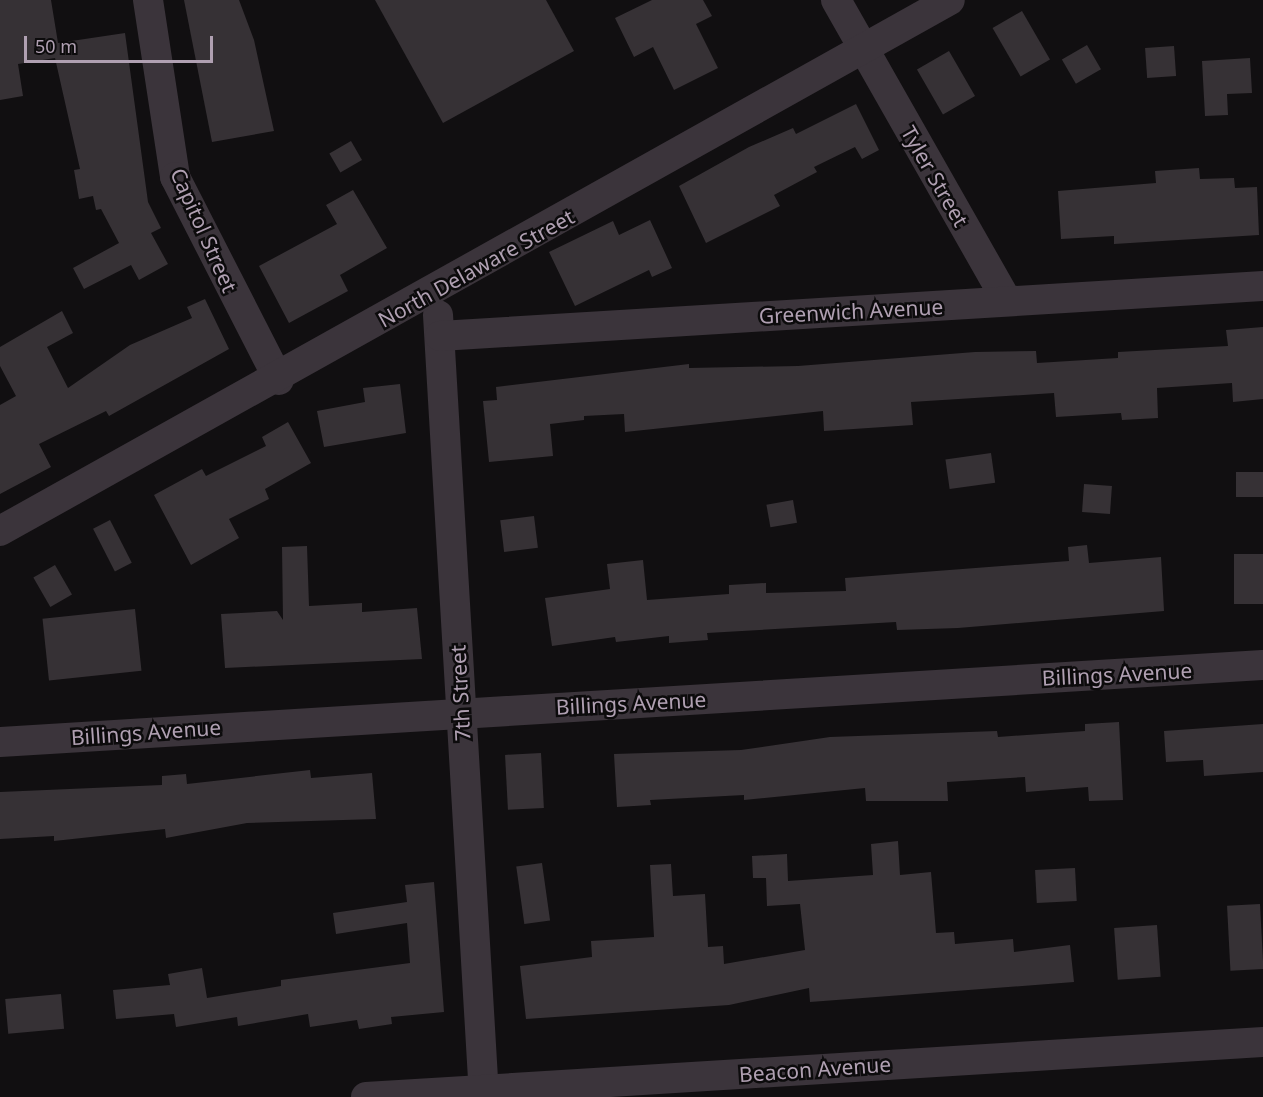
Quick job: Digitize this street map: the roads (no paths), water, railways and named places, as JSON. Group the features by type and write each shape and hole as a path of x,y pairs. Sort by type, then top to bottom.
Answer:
{"street":[{"name":"Capitol Street","path":"148,0 175,177 279,380"},
{"name":"Tyler Street","path":"836,0 1007,301"},
{"name":"North Delaware Street","path":"0,531 279,380 950,0"},
{"name":"Greenwich Avenue","path":"440,336 1263,286"},
{"name":"7th Street","path":"437,290 484,1093"},
{"name":"Billings Avenue","path":"0,742 1263,665"},
{"name":"Beacon Avenue","path":"366,1097 484,1093 1263,1042"}]}
